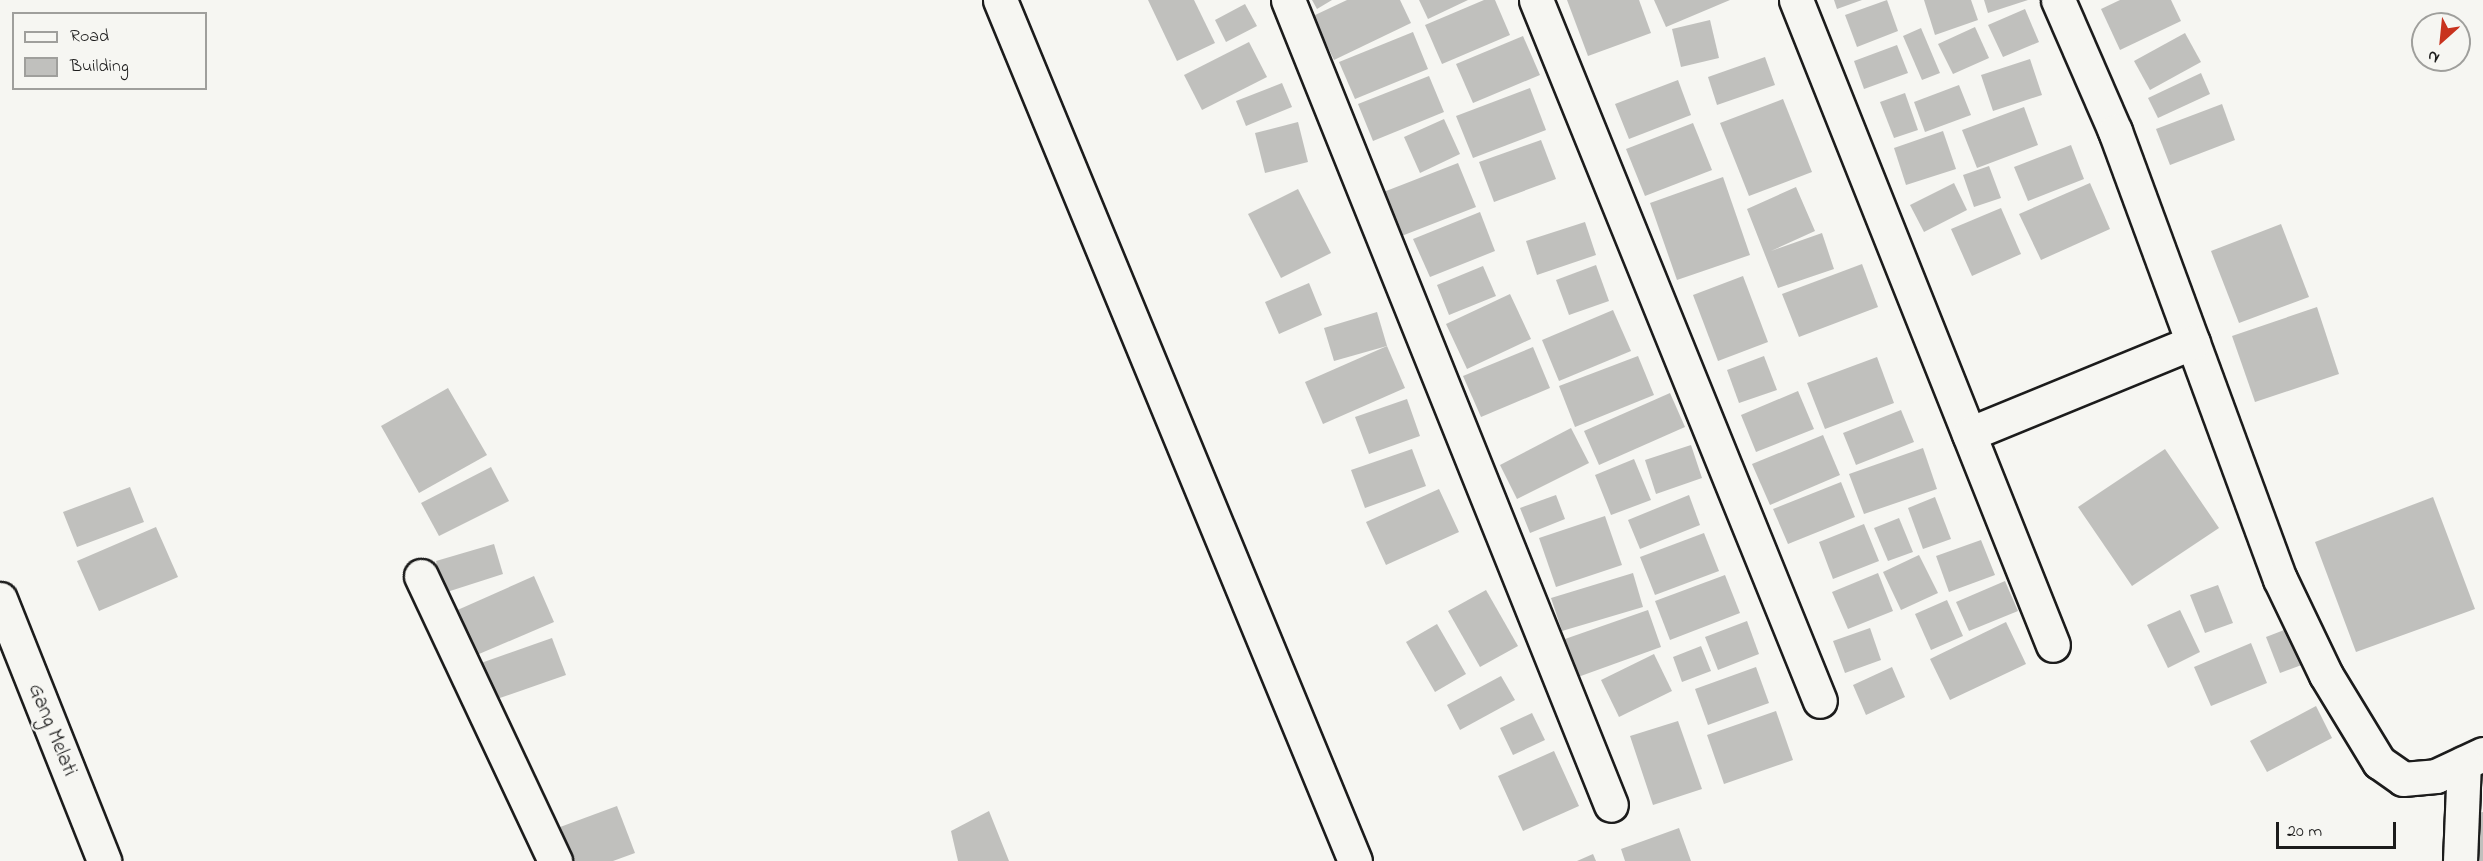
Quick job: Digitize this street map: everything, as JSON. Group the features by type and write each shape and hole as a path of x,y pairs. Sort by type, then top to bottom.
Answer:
{"street":[{"path":"1000,0 1355,861"},
{"path":"1288,0 1611,805"},
{"path":"1536,0 1820,701"},
{"path":"1796,0 2053,645"},
{"path":"2058,0 2115,131 2280,579 2326,675 2379,762 2403,779 2436,776 2473,759"},
{"path":"1969,434 2193,342"},
{"path":"421,576 555,861"},
{"name":"Gang Melati","path":"0,599 104,861"},
{"path":"2460,861 2473,759"}],"building":[{"path":"1148,0 1194,0 1215,43 1177,61"},
{"path":"1312,0 1332,0 1317,9"},
{"path":"1347,0 1400,0 1411,23 1334,60 1313,16"},
{"path":"1419,0 1468,0 1428,19"},
{"path":"1484,0 1495,0 1510,35 1442,64 1425,25"},
{"path":"1567,0 1639,0 1651,33 1588,56"},
{"path":"1654,0 1730,0 1666,27"},
{"path":"1834,0 1862,0 1837,9"},
{"path":"1887,0 1898,31 1857,47 1845,15"},
{"path":"1924,0 1971,0 1978,20 1935,35"},
{"path":"1984,0 2028,0 1988,13"},
{"path":"2120,0 2171,0 2181,21 2120,50 2101,9"},
{"path":"1245,4 1257,26 1226,42 1215,20"},
{"path":"2025,9 2039,42 2003,57 1988,25"},
{"path":"1710,20 1719,58 1681,67 1672,29"},
{"path":"1975,27 1989,58 1953,74 1938,44"},
{"path":"1921,28 1940,73 1922,80 1903,36"},
{"path":"1413,32 1428,69 1355,99 1339,62"},
{"path":"2185,33 2201,62 2150,90 2134,61"},
{"path":"1523,36 1540,75 1473,103 1456,64"},
{"path":"1249,42 1267,77 1202,110 1184,75"},
{"path":"1897,45 1908,73 1864,89 1854,61"},
{"path":"1765,57 1775,85 1717,105 1708,77"},
{"path":"2030,59 2042,95 1993,111 1981,75"},
{"path":"2201,73 2210,94 2158,118 2148,98"},
{"path":"1429,76 1444,112 1373,141 1358,104"},
{"path":"1678,80 1691,115 1629,139 1615,104"},
{"path":"1282,83 1292,107 1246,126 1236,101"},
{"path":"1959,85 1971,115 1925,132 1914,102"},
{"path":"1530,88 1546,130 1473,158 1456,116"},
{"path":"1905,93 1918,130 1894,138 1880,102"},
{"path":"1783,99 1812,172 1749,196 1720,123"},
{"path":"2222,104 2235,140 2170,165 2156,129"},
{"path":"2024,107 2038,145 1977,168 1962,130"},
{"path":"1444,119 1460,154 1420,173 1404,137"},
{"path":"1298,122 1308,162 1265,173 1255,133"},
{"path":"1693,123 1712,170 1645,196 1626,149"},
{"path":"1943,131 1956,169 1906,185 1894,148"},
{"path":"1541,140 1556,179 1494,202 1479,162"},
{"path":"2071,145 2084,179 2028,201 2014,167"},
{"path":"1458,163 1476,207 1399,237 1381,193"},
{"path":"1989,166 2001,198 1974,207 1963,175"},
{"path":"1723,177 1750,255 1677,280 1650,203"},
{"path":"1954,183 1967,210 1924,232 1910,205"},
{"path":"2090,183 2110,229 2041,260 2019,214"},
{"path":"1796,187 1815,231 1771,251 1822,233 1834,269 1778,288 1747,209"},
{"path":"1298,189 1331,253 1281,278 1248,214"},
{"path":"2001,208 2021,254 1972,276 1951,229"},
{"path":"1480,212 1495,251 1430,277 1413,239"},
{"path":"1585,222 1596,255 1537,275 1526,241"},
{"path":"2281,224 2309,297 2239,323 2211,251"},
{"path":"1862,264 1878,307 1799,337 1782,294"},
{"path":"1596,265 1609,301 1569,315 1556,280"},
{"path":"1483,266 1496,296 1449,315 1437,285"},
{"path":"1743,276 1768,342 1718,361 1693,295"},
{"path":"1309,283 1322,315 1279,334 1265,302"},
{"path":"1510,294 1531,339 1467,369 1446,324"},
{"path":"2317,307 2339,374 2255,402 2232,336"},
{"path":"1613,310 1631,351 1559,381 1542,340"},
{"path":"1377,312 1387,346 1334,361 1324,328"},
{"path":"1387,346 1405,388 1323,424 1305,382"},
{"path":"1533,347 1550,388 1481,417 1463,376"},
{"path":"1638,356 1654,395 1575,427 1559,386"},
{"path":"1764,356 1777,390 1739,403 1727,370"},
{"path":"1877,357 1894,403 1825,429 1807,383"},
{"path":"448,388 487,455 419,493 381,426"},
{"path":"1798,391 1814,429 1756,452 1741,415"},
{"path":"1670,393 1685,427 1599,465 1584,431"},
{"path":"1407,399 1420,436 1369,454 1355,417"},
{"path":"1901,410 1914,442 1856,465 1843,433"},
{"path":"1571,428 1589,463 1517,499 1500,465"},
{"path":"1823,435 1840,475 1770,505 1752,464"},
{"path":"1691,445 1702,478 1656,494 1645,460"},
{"path":"1923,448 1937,489 1864,514 1849,474"},
{"path":"1412,449 1426,486 1365,508 1351,470"},
{"path":"2165,449 2219,528 2132,586 2078,507"},
{"path":"1634,459 1651,500 1611,515 1595,475"},
{"path":"491,467 509,501 439,536 421,503"},
{"path":"1841,482 1855,517 1788,544 1773,509"},
{"path":"130,487 144,522 77,547 63,512"},
{"path":"1439,489 1459,532 1386,565 1366,522"},
{"path":"1556,495 1565,519 1530,533 1520,508"},
{"path":"1689,495 1700,525 1640,549 1628,520"},
{"path":"1935,497 1951,539 1923,549 1908,508"},
{"path":"2433,497 2475,609 2356,652 2315,542"},
{"path":"1605,516 1622,565 1556,587 1539,538"},
{"path":"1899,518 1913,552 1888,561 1874,528"},
{"path":"1864,524 1879,561 1833,579 1819,542"},
{"path":"156,527 178,577 99,611 77,561"},
{"path":"1704,533 1719,571 1655,595 1640,557"},
{"path":"1981,540 1995,575 1949,592 1936,556"},
{"path":"494,544 503,574 447,592 436,561"},
{"path":"1919,555 1938,593 1901,610 1883,572"},
{"path":"1633,573 1643,607 1562,631 1551,598"},
{"path":"1878,573 1893,611 1848,629 1832,592"},
{"path":"1725,575 1740,613 1670,640 1655,601"},
{"path":"534,576 554,622 472,657 453,612"},
{"path":"2005,581 2018,611 1969,631 1956,602"},
{"path":"2218,585 2233,623 2205,633 2190,595"},
{"path":"1486,590 1518,646 1480,667 1448,611"},
{"path":"1947,600 1963,636 1931,650 1915,614"},
{"path":"1648,610 1661,647 1578,677 1565,639"},
{"path":"2180,610 2200,652 2168,668 2147,625"},
{"path":"1747,621 1759,654 1718,670 1705,637"},
{"path":"2006,622 2026,664 1950,700 1930,659"},
{"path":"1437,624 1466,674 1435,692 1406,642"},
{"path":"2292,627 2307,663 2280,673 2266,637"},
{"path":"1870,628 1881,660 1845,673 1833,641"},
{"path":"552,638 566,675 494,700 481,663"},
{"path":"2251,643 2267,683 2211,706 2194,667"},
{"path":"1701,646 1711,671 1682,682 1673,657"},
{"path":"1654,654 1672,691 1619,717 1601,680"},
{"path":"1756,667 1769,703 1708,725 1695,689"},
{"path":"1892,667 1905,697 1866,715 1853,685"},
{"path":"1501,676 1515,700 1460,730 1447,705"},
{"path":"2316,706 2332,738 2267,772 2250,741"},
{"path":"1776,711 1793,760 1724,784 1707,735"},
{"path":"1532,713 1545,740 1513,755 1500,728"},
{"path":"1678,721 1702,789 1653,805 1630,736"},
{"path":"1554,751 1579,806 1523,831 1498,776"},
{"path":"617,806 635,853 613,861 564,861 552,830"},
{"path":"989,811 1009,861 958,861 951,831"},
{"path":"2483,812 2483,861 2473,861 2469,814"},
{"path":"1679,828 1691,861 1625,861 1621,849"},
{"path":"1593,854 1596,861 1577,861"}]}
